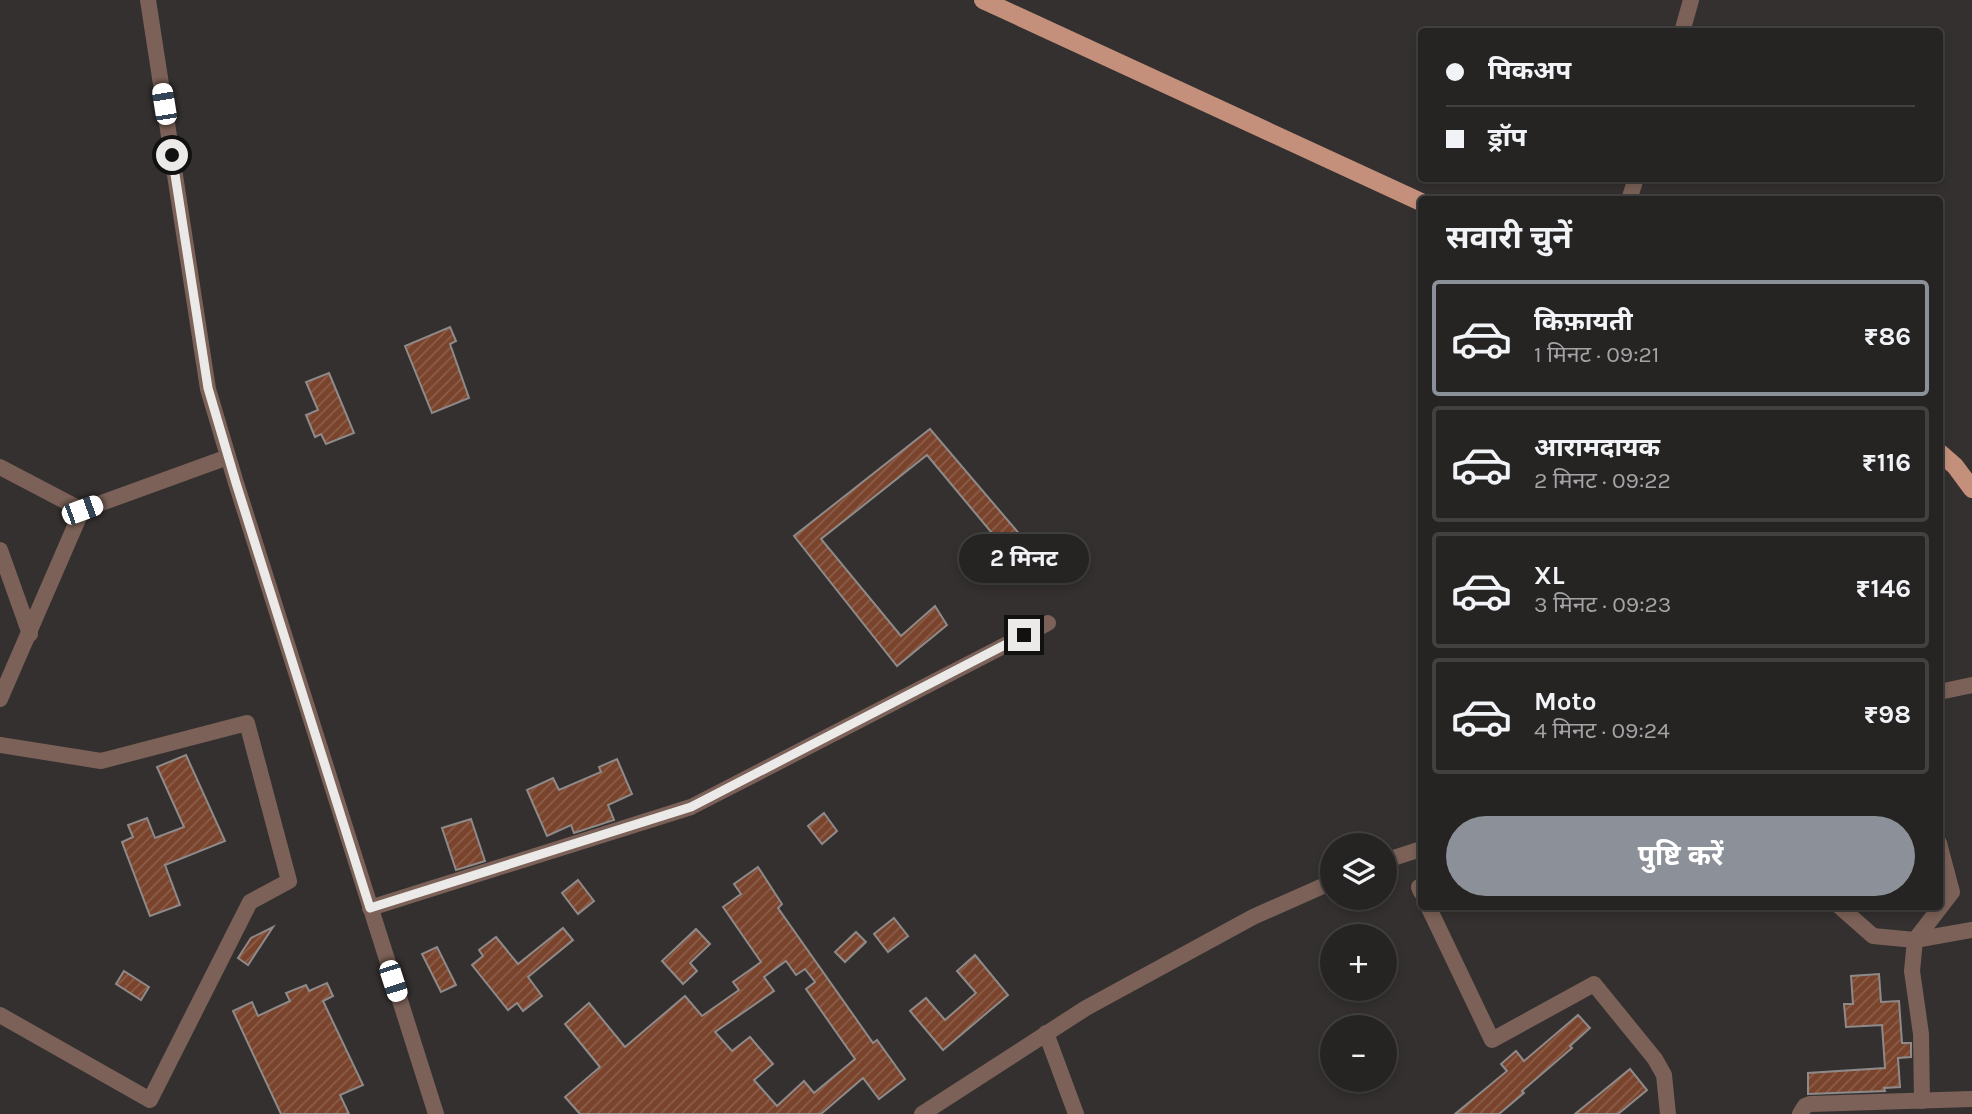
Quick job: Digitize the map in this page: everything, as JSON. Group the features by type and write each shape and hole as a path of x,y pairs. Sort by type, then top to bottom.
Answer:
{"main road":[{"path":"983,0 1418,201"},
{"path":"1943,456 1955,466 1972,489"}],"street":[{"path":"149,0 208,388 436,1114"},
{"path":"1683,28 1691,0"},
{"path":"0,699 82,510 228,457"},
{"path":"0,467 82,510"},
{"path":"0,550 30,634"},
{"path":"370,908 691,807 1048,623"},
{"path":"1943,691 1972,685"},
{"path":"0,745 101,761 247,723 289,881 250,902 150,1100 0,1015"},
{"path":"1397,857 1418,850"},
{"path":"1943,858 1952,892 1943,904"},
{"path":"922,1114 1086,1008 1254,917 1320,887"},
{"path":"1430,910 1492,1040 1594,984 1655,1059 1664,1075 1668,1114"},
{"path":"1844,910 1873,936 1915,940 1972,930"},
{"path":"1922,1101 1922,1034 1912,971 1915,940 1938,910"},
{"path":"1046,1033 1076,1114"},
{"path":"1800,1114 1802,1109 1810,1104 1972,1099"}],"building":[{"path":"450,327 456,341 450,344 469,398 432,413 405,346"},
{"path":"329,373 354,433 326,444 321,434 315,437 306,415 318,410 306,382"},
{"path":"930,429 1033,550 1016,562 927,455 821,539 901,636 935,606 947,625 897,666 794,536"},
{"path":"186,755 225,841 165,865 180,905 150,916 122,842 133,837 128,825 147,818 155,838 184,827 157,767"},
{"path":"617,759 632,794 608,805 614,820 574,833 571,825 547,836 527,790 553,778 559,790 601,772 599,767"},
{"path":"824,813 837,831 822,844 808,826"},
{"path":"471,819 485,861 456,870 442,828"},
{"path":"758,867 782,904 778,908 873,1043 877,1040 905,1079 879,1099 863,1078 821,1114 580,1114 565,1097 600,1067 565,1024 589,1003 625,1047 685,996 702,1016 739,990 733,982 761,962 723,907 741,894 734,884","holes":["786,961 796,975 805,969 815,982 806,989 855,1059 814,1093 804,1081 777,1106 754,1080 773,1064 750,1037 732,1051 715,1032 774,991 764,977"]},
{"path":"578,880 594,901 578,914 562,893"},
{"path":"894,918 908,936 888,952 874,934"},
{"path":"273,927 248,965 238,958 251,938"},
{"path":"563,928 573,940 528,977 542,996 523,1011 517,1003 508,1010 472,965 483,956 479,950 496,937 518,964"},
{"path":"696,929 710,944 690,963 697,971 683,984 662,961"},
{"path":"856,932 866,942 845,962 835,952"},
{"path":"437,947 456,985 441,992 422,954"},
{"path":"975,955 1008,995 943,1050 910,1011 926,998 945,1020 976,993 957,971"},
{"path":"124,971 149,987 141,1000 116,984"},
{"path":"1879,974 1881,1002 1899,1001 1902,1043 1911,1043 1911,1057 1898,1058 1900,1087 1884,1088 1885,1091 1808,1094 1808,1073 1885,1068 1882,1025 1846,1027 1844,1004 1853,1004 1851,976"},
{"path":"327,983 333,996 323,1001 363,1085 340,1095 349,1114 281,1114 233,1011 252,1002 258,1016 290,1001 286,993 306,985 309,991"},
{"path":"1578,1015 1590,1028 1570,1046 1572,1048 1499,1114 1455,1114 1507,1071 1501,1064 1516,1051 1524,1061"},
{"path":"1630,1069 1647,1090 1618,1114 1575,1114"}],"route":[{"path":"172,155 208,388 370,908 691,807 1024,635"}]}
